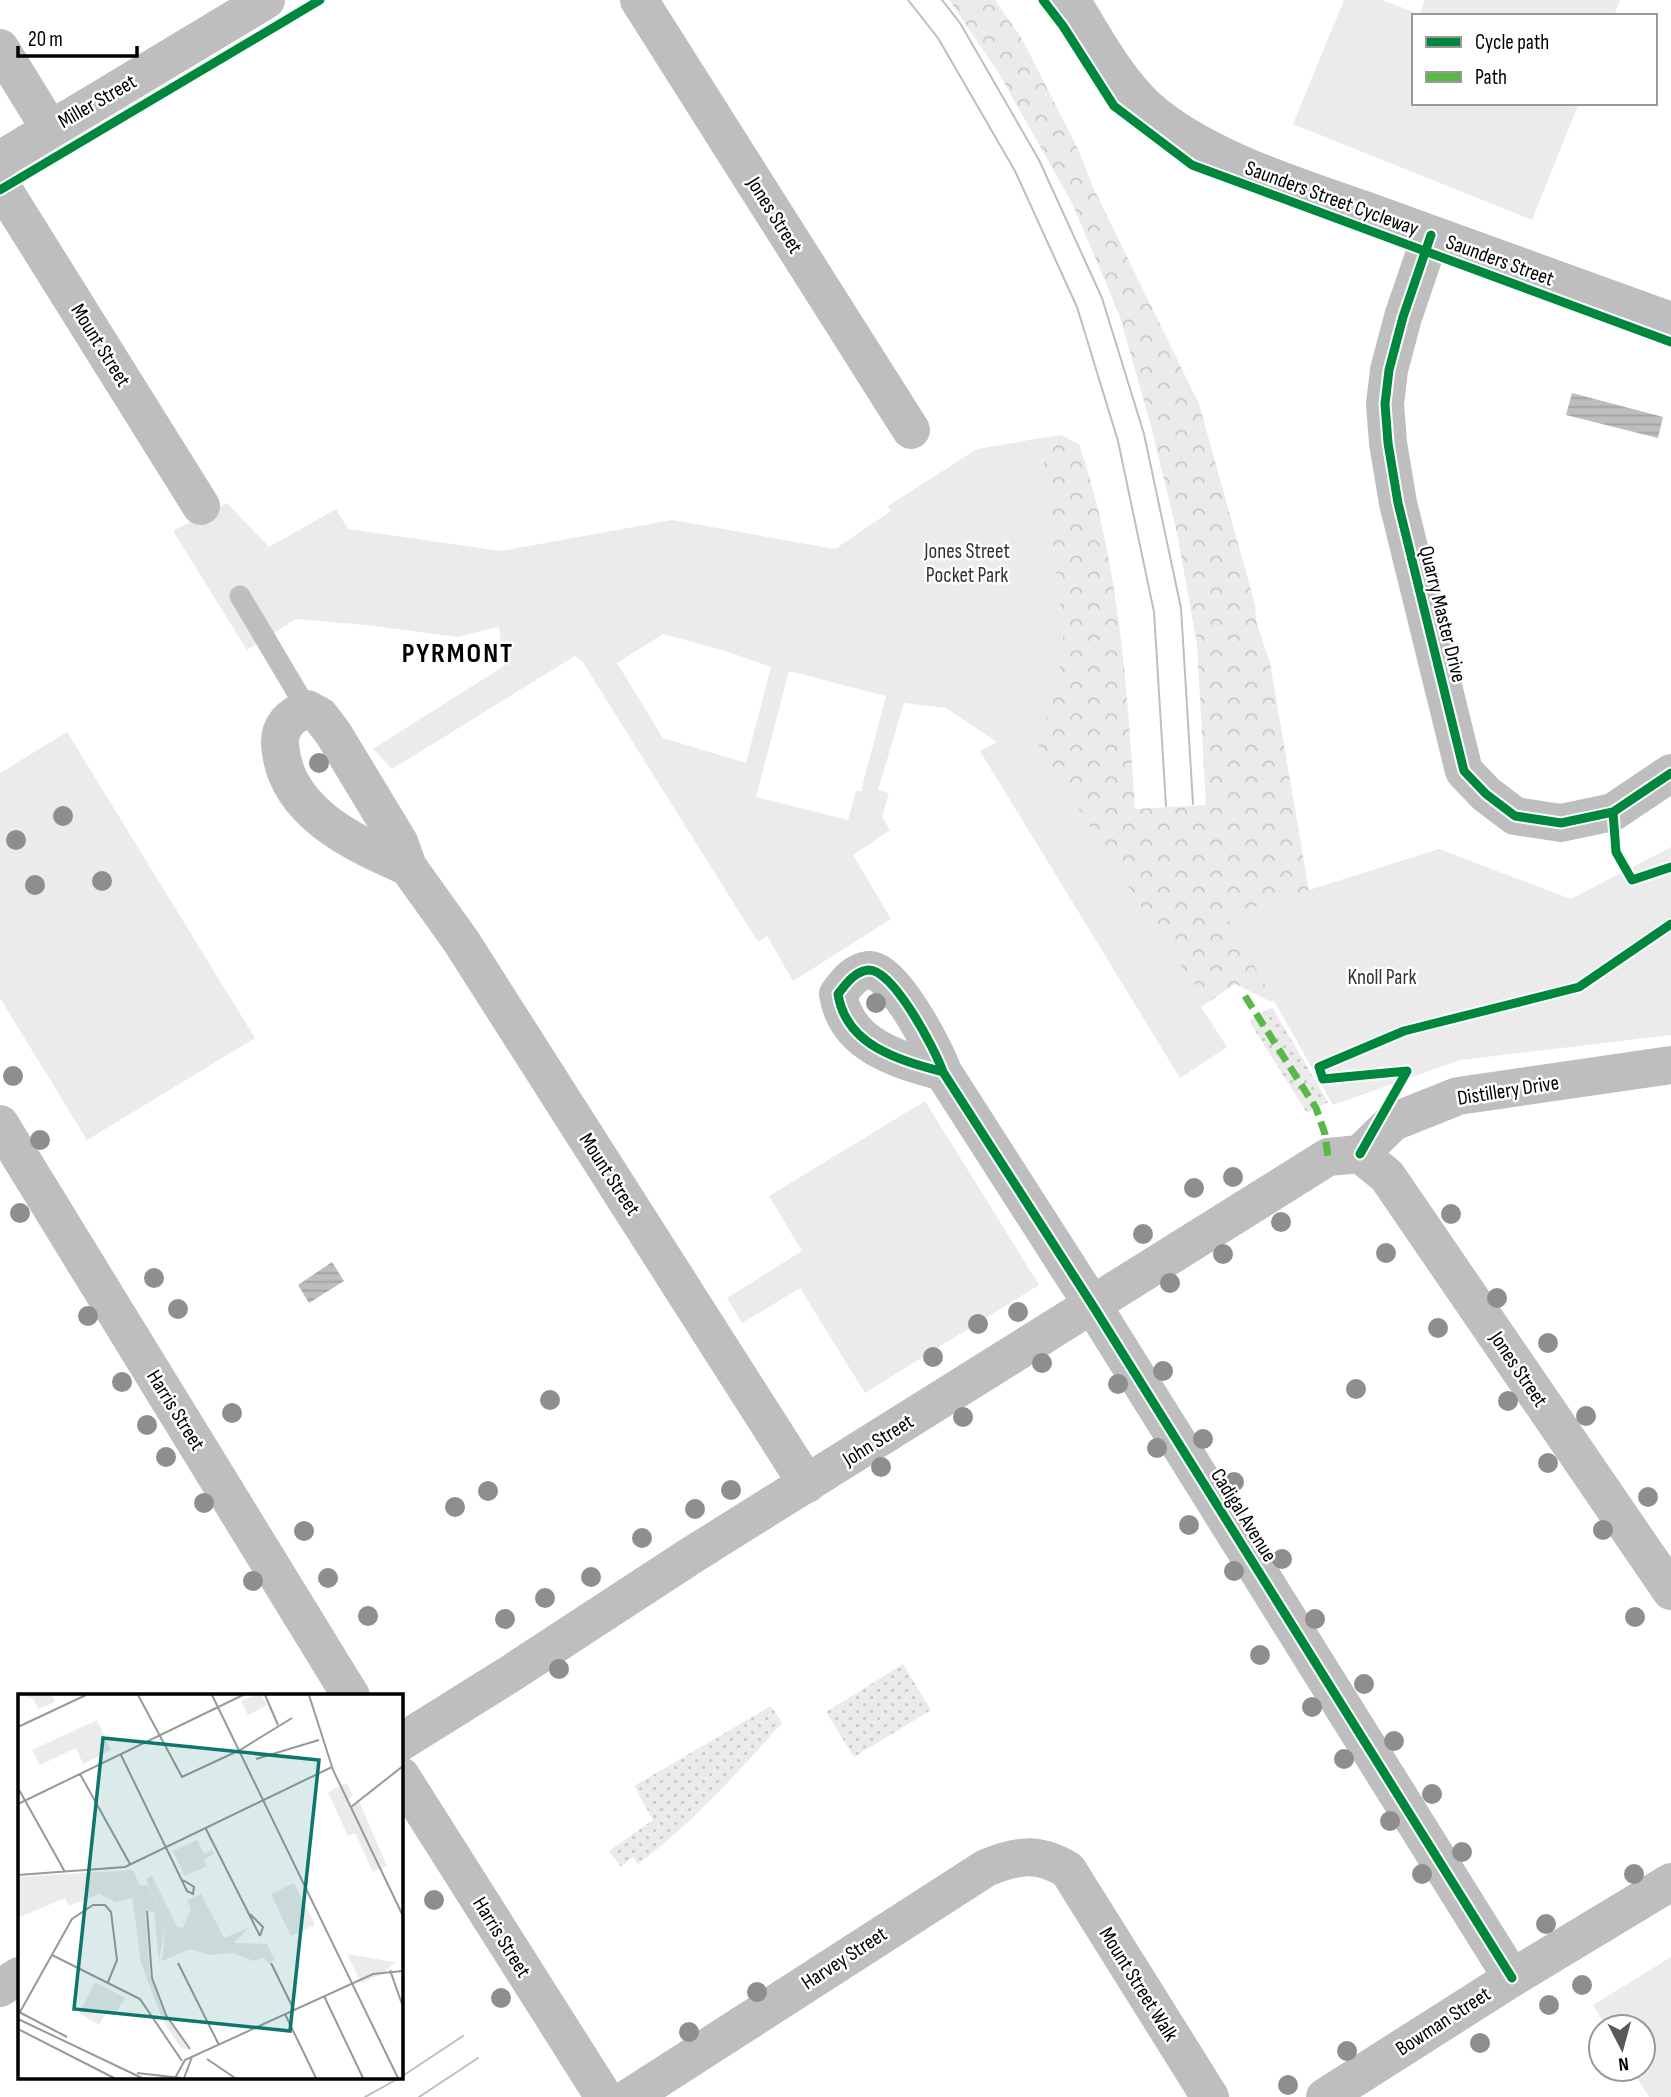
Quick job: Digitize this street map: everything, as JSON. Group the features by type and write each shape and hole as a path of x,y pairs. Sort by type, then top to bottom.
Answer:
{"street":[{"name":"Miller Street","path":"0,160 266,0"},
{"name":"Jones Street","path":"639,0 911,430"},
{"name":"Saunders Street","path":"1071,0 1128,88 1173,128 1206,147 1282,180 1671,321"},
{"path":"0,48 50,129"},
{"name":"Mount Street","path":"0,184 201,506"},
{"name":"Quarry Master Drive","path":"1431,235 1403,317 1389,370 1385,404 1388,443 1398,503 1464,771 1486,794 1515,816 1561,823 1613,812 1671,773"},
{"name":"Mount Street","path":"408,867 347,838 320,820 297,793 281,757 279,739 283,726 295,713 307,709 320,716 333,733 399,842 408,867 461,941 807,1484"},
{"name":"Distillery Drive","path":"1360,1154 1393,1122 1458,1096 1671,1065"},
{"name":"Cadigal Avenue","path":"943,1072 1093,1306 1512,1978"},
{"name":"Harris Street","path":"0,1124 350,1694"},
{"name":"Jones Street","path":"1360,1154 1387,1176 1671,1591"},
{"name":"John Street","path":"402,1741 692,1555 1328,1157 1360,1154"},
{"name":"Harris Street","path":"402,1778 604,2097"},
{"name":"Harvey Street","path":"630,2097 986,1868 1007,1860 1030,1856 1051,1860 1068,1870"},
{"name":"Mount Street Walk","path":"1068,1870 1210,2097"},
{"name":"Bowman Street","path":"1325,2097 1512,1978 1671,1882"},
{"path":"0,1988 18,1977"}],"lane":[{"name":"Mount Street","path":"240,596 307,709"}],"green space":[{"path":"949,0 995,0 1022,39 1078,149 1093,187 1199,404 1255,604 1256,621 1270,663 1321,961 1330,973 1271,1002 1235,984 1207,1003 1157,932 1036,742 1057,689 1063,634 1041,438 1061,435 1079,444 1104,533 1119,624 1135,809 1206,805 1197,644 1177,533 1151,426 1119,314 1072,203 998,72"},
{"path":"1344,0 1382,0 1419,14 1412,14 1412,105 1578,105 1532,220 1293,124"},
{"path":"1425,0 1620,0 1615,14 1419,14"},
{"name":"Jones Street Pocket Park","path":"1041,438 1063,634 1057,689 1036,742 1157,932 1207,1003 1201,1007 1227,1047 1180,1078 980,751 997,742 946,708 904,703 878,790 889,793 882,817 890,830 853,855 891,919 793,981 767,936 758,942 582,661 575,656 392,769 373,749 504,666 499,627 458,637 296,619 247,650 173,531 227,503 269,547 336,509 348,529 501,551 672,520 835,549 891,511 888,506 977,449","holes":["663,634 771,667 746,763 663,738 617,663","789,671 886,696 861,791 856,791 848,820 756,797"]},
{"path":"67,732 255,1038 87,1140 0,998 0,773"},
{"name":"Knoll Park","path":"1671,847 1671,1035 1460,1060 1333,1105 1226,916 1439,849 1571,899"},
{"path":"1272,1007 1328,1102 1307,1113 1249,1021"},
{"path":"925,1101 1039,1285 865,1393 800,1288 742,1323 727,1298 802,1251 769,1196"},
{"path":"903,1664 931,1710 854,1757 826,1712"},
{"path":"771,1706 782,1723 731,1779 658,1849 638,1864 633,1857 621,1867 609,1851 653,1820 634,1786"},
{"path":"1671,1957 1671,2097 1649,2097 1640,2083 1657,2083 1657,2013 1598,2013 1593,2005"}],"shaded area":[{"path":"1572,393 1663,417 1658,438 1566,415"},
{"path":"332,1262 344,1281 309,1303 298,1285"}],"tram line":[{"path":"908,0 938,38 1015,171 1077,307 1118,441 1154,612 1166,806"},
{"path":"942,0 960,23 1039,160 1102,298 1144,434 1181,608 1193,804"},
{"path":"402,2076 463,2036"},
{"path":"419,2097 478,2058"},
{"path":"365,2097 395,2080"}],"marked path":[{"path":"1245,996 1316,1108 1325,1134 1328,1157"}],"cycle path":[{"path":"0,190 320,0"},
{"name":"Saunders Street Cycleway","path":"1043,0 1063,26 1114,106 1192,165 1671,342"},
{"path":"1431,235 1403,317 1389,370 1385,404 1388,443 1398,503 1464,771 1486,794 1515,816 1561,823 1613,812 1671,773"},
{"path":"1613,812 1616,852 1632,880 1671,867"},
{"path":"1360,1154 1407,1071 1323,1079 1319,1067 1404,1031 1579,987 1671,924"},
{"path":"943,1072 893,1056 863,1038 843,1012 838,994 851,979 868,970 878,973 889,982 912,1012 943,1072 1093,1306 1512,1978"}],"district":[{"name":"PYRMONT","path":"458,652"}]}
